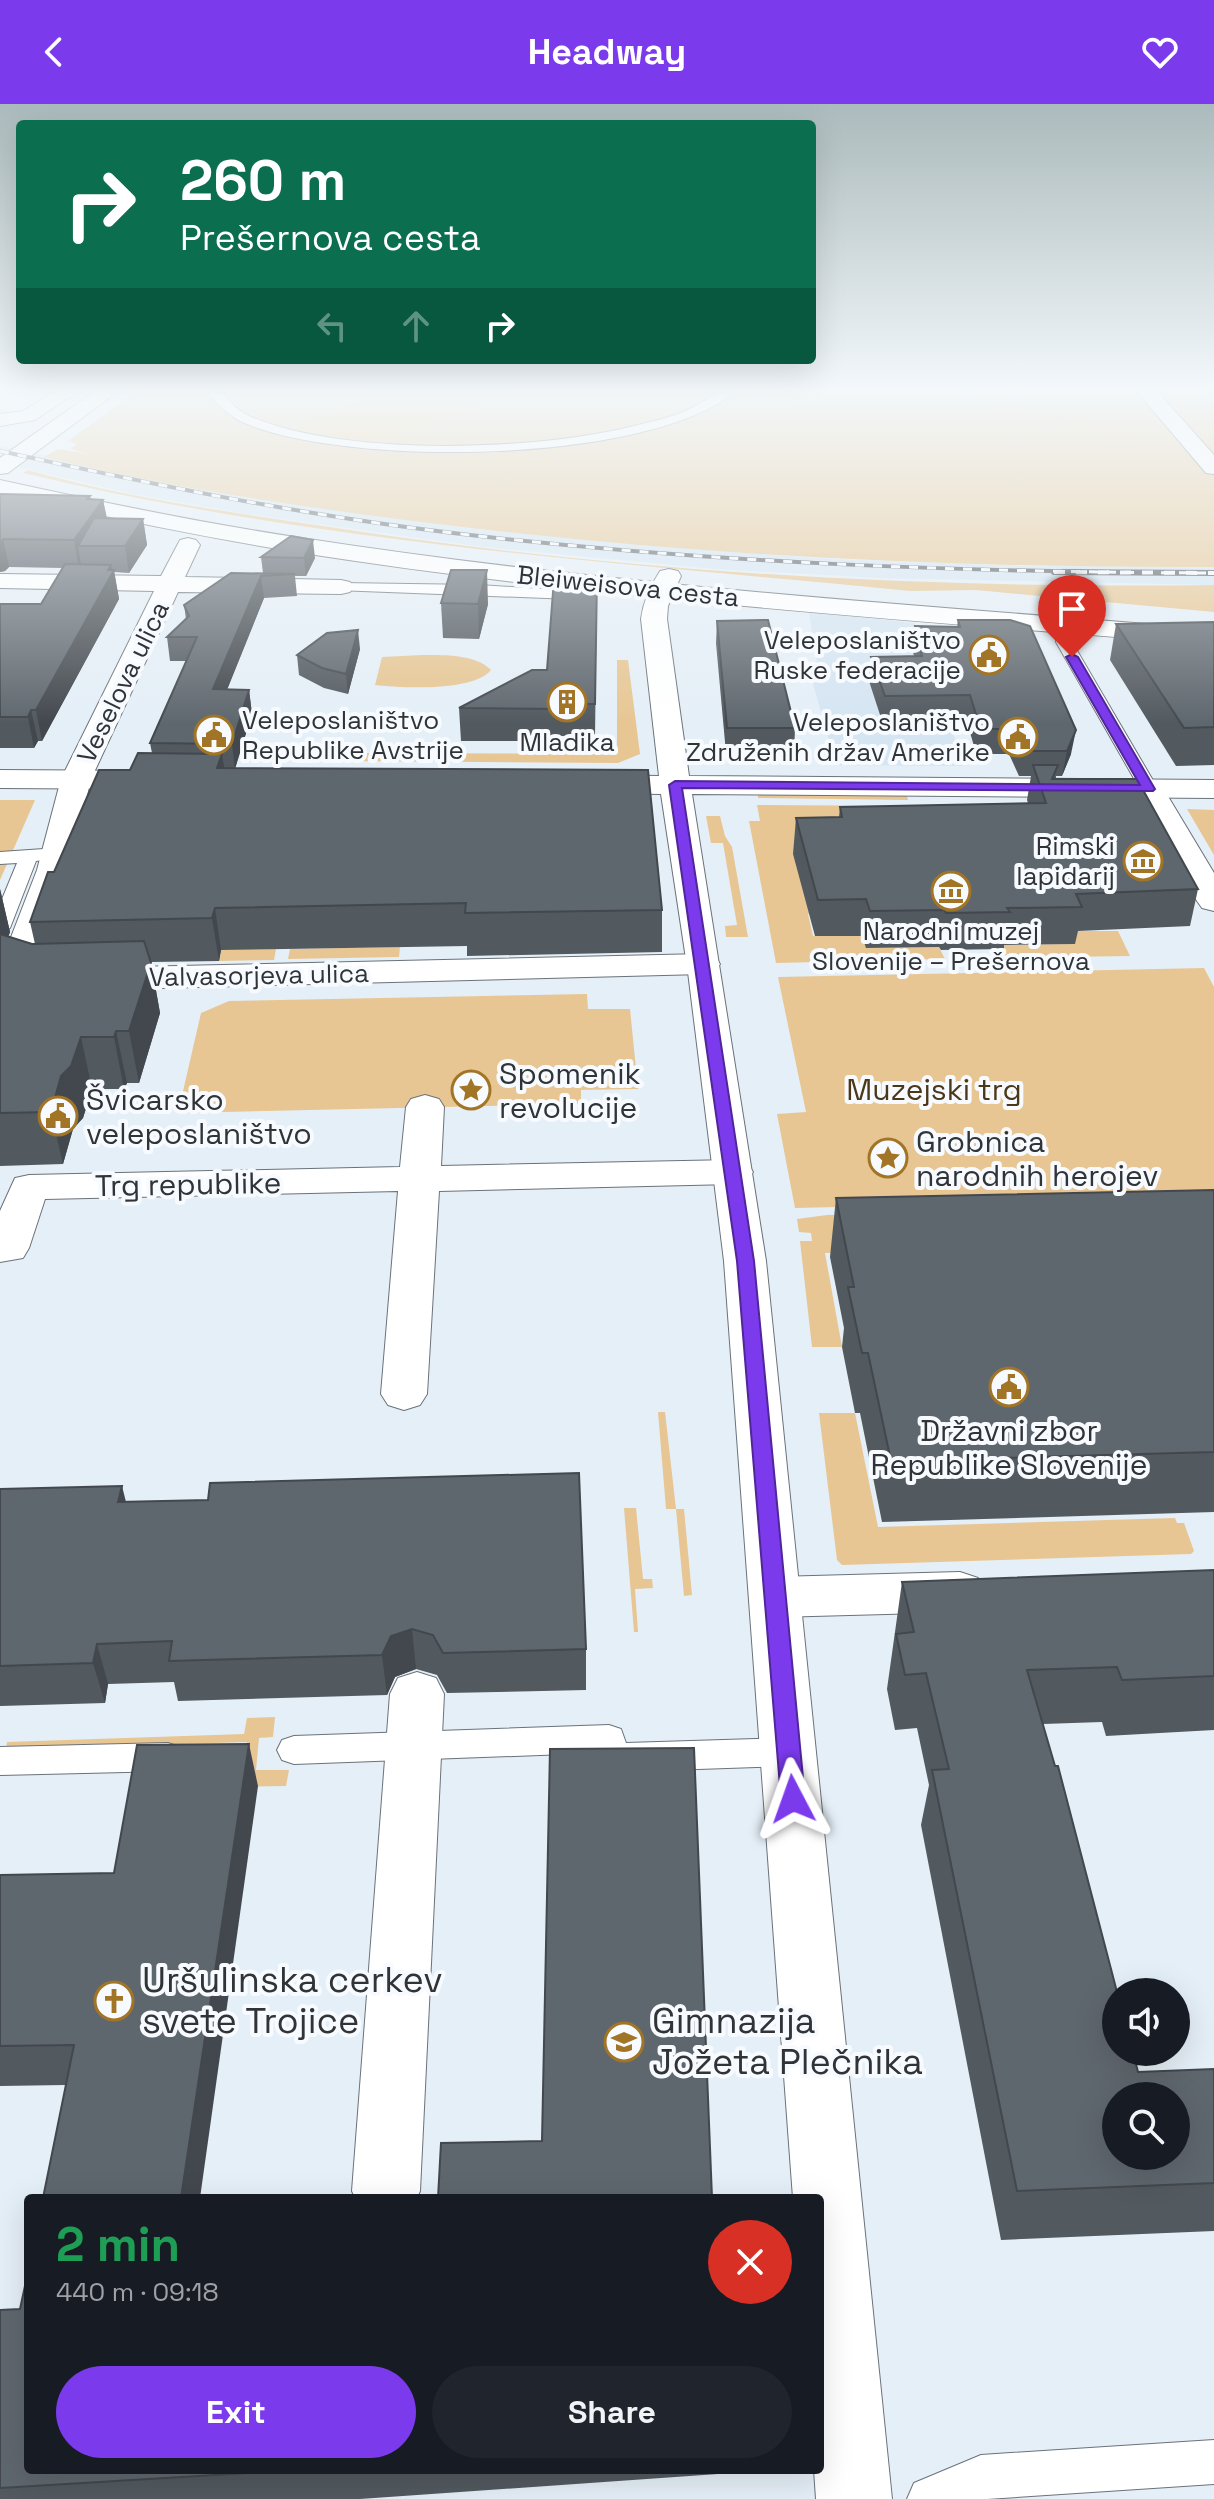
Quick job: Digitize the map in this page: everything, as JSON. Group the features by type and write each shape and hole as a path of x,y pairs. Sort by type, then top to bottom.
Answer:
{"street":[{"name":"Bleiweisova cesta","path":"115,501 292,533 666,583 1063,625 1214,637"},
{"name":"Veselova ulica","path":"76,779 188,545"},
{"name":"Veselova ulica","path":"0,581 341,587"},
{"name":"Bleiweisova cesta","path":"666,583 1214,624"},
{"path":"666,583 655,606 654,619 675,785 745,1261 854,2499"},
{"path":"0,779 184,781"},
{"name":"Valvasorjeva ulica","path":"76,779 44,855 18,963 20,973 35,980 704,969"},
{"path":"555,784 1214,789"},
{"path":"1149,789 1214,900"},
{"path":"404,1394 425,1107"},
{"name":"Trg republike","path":"0,1248 8,1248 29,1187 733,1172"},
{"path":"776,1597 1008,1590"},
{"path":"386,2191 415,1720"}],"lane":[{"name":"Veselova ulica","path":"341,587 479,589 572,595"},
{"path":"1063,625 1064,642 1149,789"},
{"path":"0,858 44,855"},
{"path":"0,928 44,855"},
{"path":"294,1750 415,1720 609,1739 610,1758 789,1752"},
{"path":"0,1761 195,1757"},
{"path":"930,2499 981,2477 1214,2462"}],"shaded area":[{"path":"172,501 278,501 465,528 637,545 834,559 1022,566 1214,567 1214,585 880,578 715,569 484,547"},
{"path":"809,612 914,623 937,678 963,766 836,765 811,677 819,677"}],"green space":[{"path":"154,501 439,543 660,566 993,584 1214,585 1214,612 976,590 910,591 576,559 465,547 354,533"},
{"path":"267,501 1214,501 1214,567 913,562 713,551 513,533"},
{"path":"422,655 468,658 491,670 482,677 454,685 375,685 382,657"},
{"path":"617,660 628,660 640,754 618,763 355,761 358,753 617,754"},
{"path":"758,794 907,796 908,800 758,798"},
{"path":"0,800 35,800 0,880"},
{"path":"757,805 914,806 794,854 811,914 808,914 813,936 862,935 867,948 939,947 945,959 776,963 749,821 760,821"},
{"path":"1187,809 1214,810 1214,855"},
{"path":"706,816 720,816 725,836 732,847 748,937 726,937 725,926 737,925 723,843 711,843"},
{"path":"1069,931 1118,931 1130,956 1005,958 1002,945 1074,944"},
{"path":"400,947 399,957 288,959 290,949"},
{"path":"276,949 274,960 219,961 221,950"},
{"name":"Muzejski trg","path":"1204,968 1214,987 1214,1198 795,1208 777,1114 806,1112 778,977"},
{"path":"587,994 588,1009 630,1009 638,1089 581,1090 581,1104 178,1113 201,1013 229,1001"},
{"path":"1214,1207 1074,1248 825,1253 842,1347 812,1347 800,1241 812,1241 811,1233 799,1232 797,1219 827,1215"},
{"path":"658,1412 665,1412 676,1509 666,1509"},
{"path":"819,1413 855,1413 878,1527 1175,1518 1177,1523 1184,1523 1194,1551 1191,1554 842,1565 837,1560"},
{"path":"624,1508 636,1508 643,1579 652,1579 653,1588 635,1589 638,1632 634,1632"},
{"path":"676,1509 684,1509 692,1595 684,1596"},
{"path":"275,1717 273,1737 259,1738 256,1770 289,1770 286,1786 149,1788 243,1770 247,1742 6,1749 7,1742 244,1734 247,1718"}],"building":[{"path":"0,501 102,501 74,540 3,539 0,543"},
{"path":"94,518 143,519 125,546 78,546"},
{"path":"291,536 313,540 304,558 261,557"},
{"path":"65,564 111,565 108,570 114,570 36,710 31,710 28,717 0,717 0,604 41,604"},
{"path":"451,570 487,570 478,604 441,603"},
{"path":"231,573 295,574 261,576 213,689 249,690 232,744 150,743 197,637 167,637 189,616 184,605"},
{"path":"562,575 597,576 595,704 562,704 561,709 459,708 532,670 547,670 554,579 562,579"},
{"path":"768,620 795,728 727,728 717,621"},
{"path":"958,620 1010,620 1030,626 1076,730 1067,751 1023,751 1012,729 984,729 982,721 978,721 970,695 885,696 871,657 922,656 915,626 960,627"},
{"path":"1214,622 1214,727 1184,728 1116,624"},
{"path":"358,630 346,674 322,668 297,655 327,633"},
{"path":"138,753 222,754 217,768 648,770 662,910 465,913 466,903 215,908 212,918 30,922 48,872 54,872 99,770 130,770"},
{"path":"1033,765 1058,765 1052,779 1137,779 1198,889 1076,894 1082,907 1007,908 1010,912 870,911 866,899 818,900 796,818 842,817 840,807 1046,803"},
{"path":"0,934 32,944 144,941 151,963 129,1031 116,1031 114,1037 81,1037 71,1066 61,1076 51,1112 0,1113"},
{"name":"Državni zbor Republike Slovenije","path":"1214,1190 1214,1452 891,1461 868,1353 862,1353 848,1287 854,1287 836,1198"},
{"path":"579,1473 586,1649 443,1653 433,1635 412,1629 391,1636 382,1655 169,1661 172,1641 97,1644 93,1663 0,1666 0,1489 122,1486 118,1502 208,1500 210,1483"},
{"path":"1214,1570 1214,1676 1122,1680 1117,1667 1027,1670 1055,1766 1058,1766 1113,1978 1102,1978 1102,2066 1136,2066 1138,2072 1214,2069 1214,2183 1017,2191 932,1770 949,1769 926,1673 905,1675 896,1634 914,1632 902,1582"},
{"name":"Uršulinska cerkev svete Trojice","path":"249,1744 182,2194 44,2194 74,2045 0,2046 0,1875 114,1873 137,1745"},
{"name":"Gimnazija Jožeta Plečnika","path":"694,1748 712,2194 438,2194 441,2143 542,2141 550,1749"},
{"path":"24,2290 24,2474 230,2474 0,2488 0,2310 20,2309"}],"railway":[{"path":"243,501 396,526 643,552 928,568 1214,573 1054,572"}],"place":[{"name":"Veleposlaništvo Ruske federacije","path":"989,655"},
{"name":"Mladika","path":"567,702"},
{"name":"Veleposlaništvo Republike Avstrije","path":"214,735"},
{"name":"Veleposlaništvo Združenih držav Amerike","path":"1018,737"},
{"name":"Rimski lapidarij","path":"1143,861"},
{"name":"Narodni muzej Slovenije – Prešernova","path":"951,891"},
{"name":"Spomenik revolucije","path":"471,1090"},
{"name":"Švicarsko veleposlaništvo","path":"58,1116"},
{"name":"Grobnica narodnih herojev","path":"888,1158"},
{"name":"Državni zbor Republike Slovenije","path":"1009,1387"},
{"name":"Uršulinska cerkev svete Trojice","path":"114,2001"},
{"name":"Gimnazija Jožeta Plečnika","path":"624,2042"}],"route":[{"path":"793,1799 745,1261 730,1142 675,785 1149,789 1072,657"}]}
